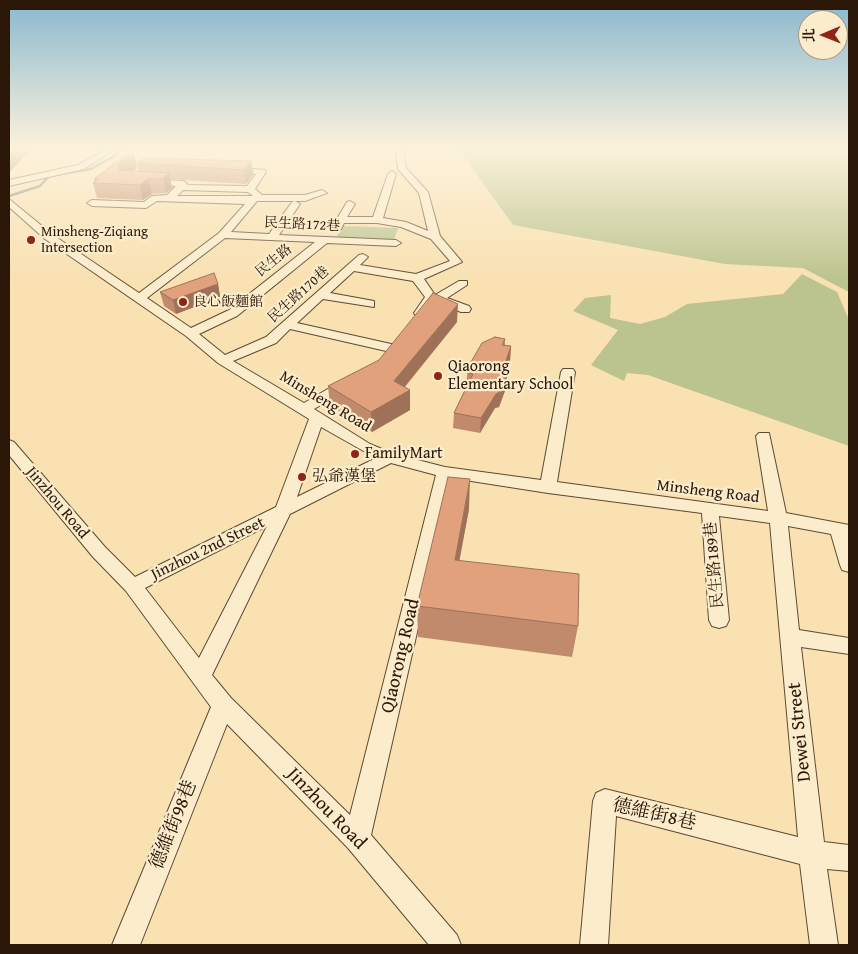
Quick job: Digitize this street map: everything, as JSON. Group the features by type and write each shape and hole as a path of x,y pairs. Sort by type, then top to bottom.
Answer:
{"street":[{"path":"170,198 177,192"},
{"path":"251,192 256,200"},
{"path":"377,220 386,192"},
{"path":"423,192 434,237"},
{"path":"92,203 146,205 155,198 256,200 305,198 322,193"},
{"path":"138,299 223,235 256,200"},
{"name":"Minsheng Road","path":"11,203 49,237 190,333 223,360 365,447 389,458 445,472 548,488 778,518 843,530"},
{"path":"272,237 295,204"},
{"path":"327,240 350,204"},
{"path":"341,220 377,220 404,224 434,237 457,262 422,278 352,267"},
{"name":"民生路172巷","path":"223,235 396,242"},
{"name":"民生路","path":"190,333 233,313 327,240"},
{"name":"民生路170巷","path":"223,360 271,340 363,257"},
{"path":"394,263 422,278 435,297 465,309"},
{"path":"415,321 435,297 463,283"},
{"path":"321,295 370,304"},
{"path":"288,325 395,349"},
{"path":"382,360 395,349 404,337"},
{"path":"548,488 568,372"},
{"path":"201,676 283,512 310,413 361,376"},
{"name":"Dewei Street","path":"764,436 778,518 812,854 824,945"},
{"name":"Jinzhou Road","path":"9,445 99,552 133,586 223,705 357,839 447,945"},
{"path":"283,512 389,458"},
{"name":"Qiaorong Road","path":"357,839 445,472"},
{"name":"民生路189巷","path":"710,510 719,620"},
{"name":"Jinzhou 2nd Street","path":"133,586 283,512"},
{"path":"843,530 849,565"},
{"path":"791,637 849,646"},
{"name":"德維街98巷","path":"126,945 223,705"},
{"name":"德維街8巷","path":"594,945 605,801 812,854"},
{"path":"812,854 849,858"}],"green space":[{"path":"489,192 849,192 849,292 803,268 725,264 513,225"},
{"path":"342,226 398,228 394,240 336,238"},
{"path":"802,274 837,292 849,320 849,446 648,375 627,373 624,381 591,365 618,330 573,311 585,298 611,295 610,318 640,324 665,317 687,304 783,294"}],"building":[{"path":"214,273 218,284 173,300 160,292"},
{"path":"433,293 458,304 394,381 410,390 371,412 328,386 379,360"},
{"path":"495,337 505,339 502,345 511,346 502,372 507,373 500,392 496,394 481,418 454,413 473,374 467,373 470,369 468,367 482,343"},
{"path":"448,477 470,479 455,560 579,574 578,626 417,606"}],"waterway":[{"path":"9,196 23,192"}],"place":[{"name":"Minsheng-Ziqiang Intersection","path":"31,240"},
{"name":"良心飯麵館","path":"183,302"},
{"name":"Qiaorong Elementary School","path":"438,376"},
{"name":"FamilyMart","path":"355,454"},
{"name":"弘爺漢堡","path":"302,477"}]}
